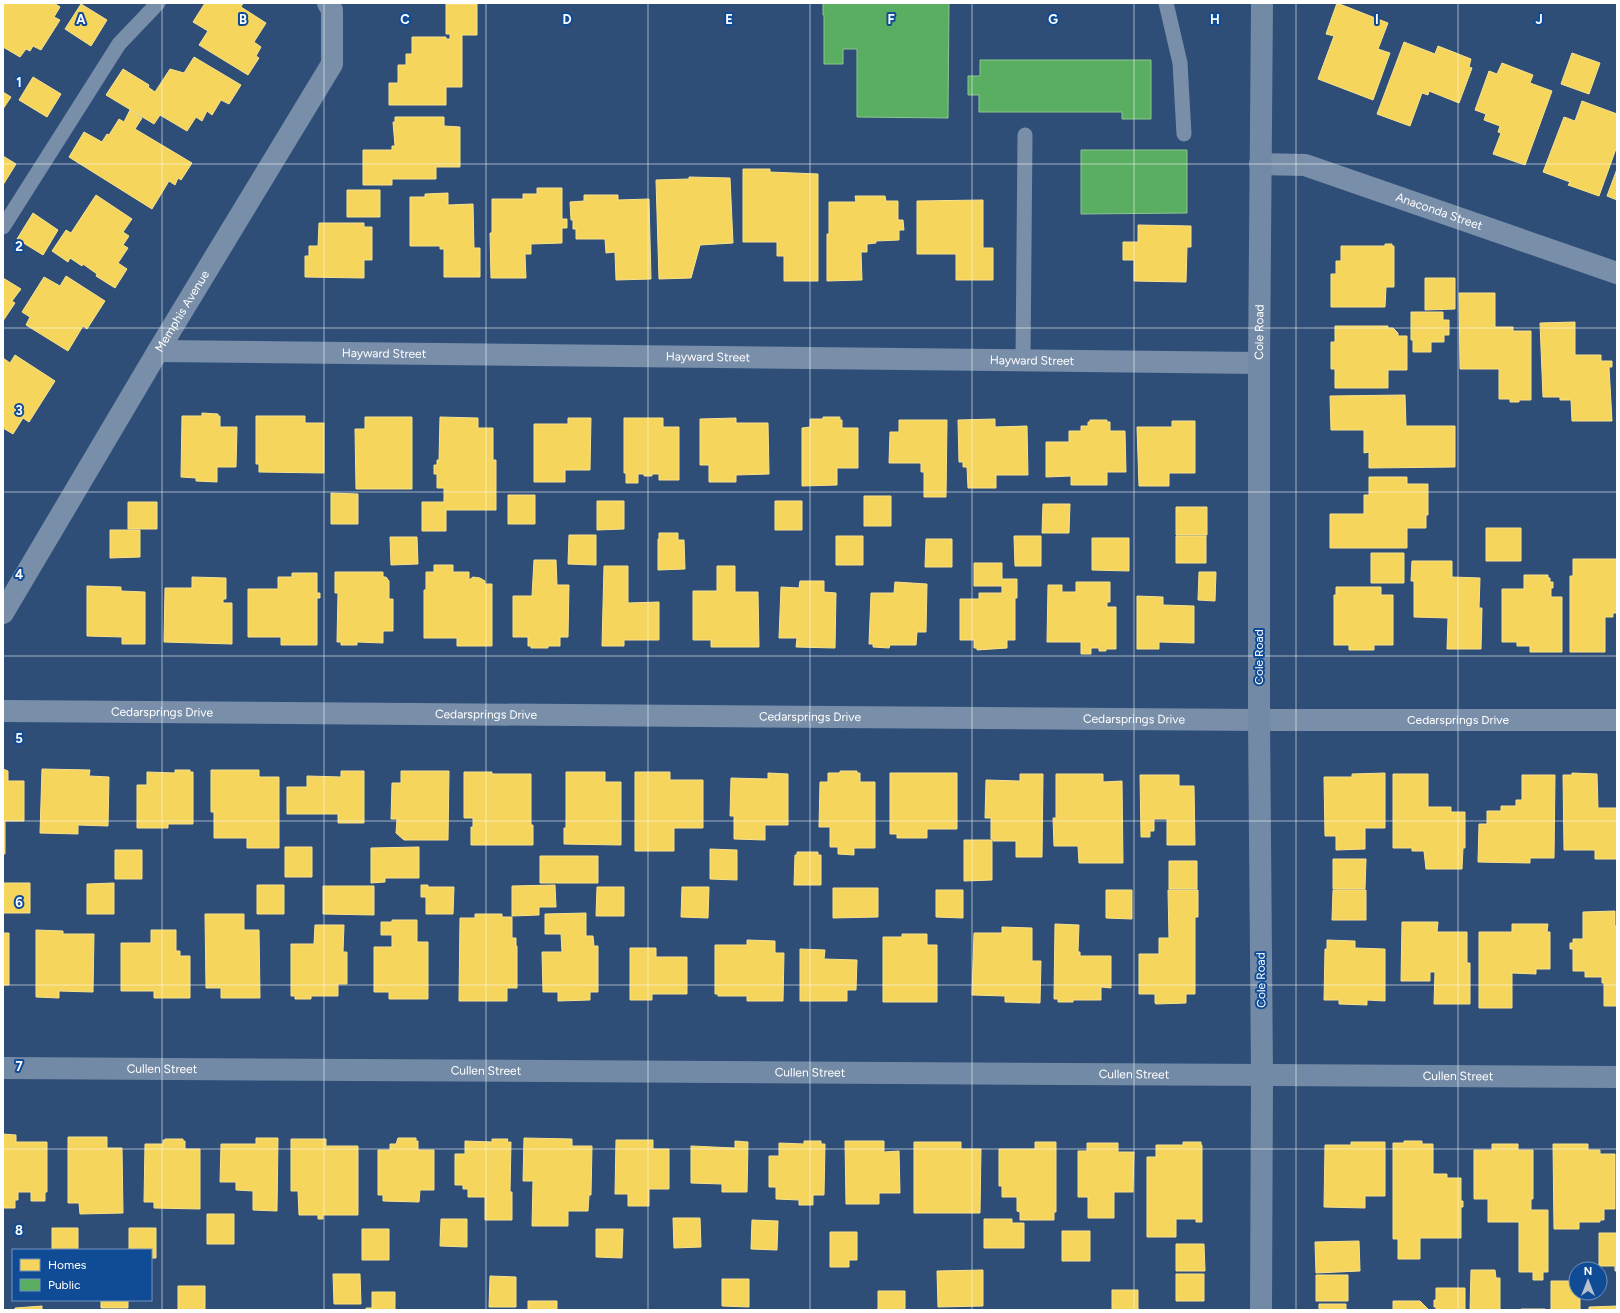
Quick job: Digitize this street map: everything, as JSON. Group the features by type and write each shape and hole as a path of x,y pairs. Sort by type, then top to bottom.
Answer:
{"street":[{"name":"Memphis Avenue","path":"3,613 158,351 332,64 332,10 328,3"},
{"name":"Cole Road","path":"1261,1310 1262,1076 1258,720 1258,363 1262,3"},
{"name":"Anaconda Street","path":"1260,164 1305,165 1617,273"},
{"name":"Hayward Street","path":"158,351 1258,363"},
{"name":"Cedarsprings Drive","path":"3,711 1258,720 1617,720"},
{"name":"Cullen Street","path":"3,1068 1617,1077"}],"lane":[{"path":"3,227 119,44 158,3"},
{"path":"1166,3 1180,63 1184,134"},
{"path":"1023,361 1025,135"}],"building: Homes":[{"path":"3,3 54,3 60,7 54,17 60,20 41,50 33,46 30,51 26,49 20,57 3,47"},
{"path":"205,3 243,3 241,7 266,23 254,42 261,47 256,56 259,58 248,75 199,45 208,31 193,22"},
{"path":"1337,3 1388,23 1378,49 1390,53 1373,100 1318,79 1334,36 1326,34"},
{"path":"81,4 107,20 91,46 65,29"},
{"path":"446,4 477,4 477,35 462,35 462,87 446,87 446,105 389,105 389,83 398,83 398,65 406,65 406,54 412,54 412,37 446,37 446,39 450,39 450,34 446,34"},
{"path":"1404,42 1435,54 1438,46 1471,59 1469,67 1472,68 1459,103 1429,91 1428,95 1422,93 1410,126 1377,114"},
{"path":"1572,53 1600,63 1589,94 1561,84"},
{"path":"194,57 241,85 229,104 221,100 212,115 207,111 202,121 196,117 187,131 160,115 154,124 106,95 123,69 149,85 148,87 155,92 170,69 184,73"},
{"path":"1502,63 1533,75 1530,83 1552,91 1525,165 1493,154 1501,133 1498,132 1500,126 1484,120 1486,114 1475,110 1489,71 1497,74"},
{"path":"33,77 61,94 47,117 19,100"},
{"path":"3,92 11,97 3,109"},
{"path":"1582,101 1617,114 1617,146 1599,196 1568,185 1570,182 1543,172 1564,117 1575,121"},
{"path":"130,110 142,118 135,129 192,163 181,180 178,178 175,185 169,181 152,209 69,157 84,132 102,142 107,134 109,135 119,119 124,122"},
{"path":"395,117 444,117 444,126 460,127 460,167 436,167 436,179 392,179 392,185 363,185 363,150 392,150 392,146 395,146 393,122 395,122"},
{"path":"3,156 16,164 3,185"},
{"path":"743,169 770,169 770,172 818,174 818,281 784,281 784,256 777,256 777,242 743,242"},
{"path":"1617,169 1617,200 1607,196"},
{"path":"689,177 730,178 733,243 700,245 691,278 659,279 656,180 689,179"},
{"path":"537,188 562,188 562,219 567,219 567,228 562,228 562,243 531,244 531,254 525,254 526,278 491,278 490,233 492,233 492,199 523,199 523,194 537,194"},
{"path":"347,190 380,190 380,217 347,217"},
{"path":"448,193 448,205 473,204 474,248 480,248 480,277 444,277 444,249 440,249 440,246 410,246 410,197 425,197 425,194"},
{"path":"96,195 132,219 123,232 129,236 123,245 128,248 118,263 127,269 115,288 96,276 97,274 83,264 82,266 70,258 68,262 52,251 66,230 71,233"},
{"path":"584,195 618,195 618,200 649,199 651,279 616,280 615,252 606,253 605,239 576,239 576,229 573,229 573,220 571,220 570,202 584,201"},
{"path":"855,196 885,196 886,201 898,201 898,220 903,220 904,230 899,230 899,240 876,241 876,243 867,244 867,252 861,252 862,280 827,281 829,202 856,202"},
{"path":"983,200 983,248 993,248 993,280 956,280 956,254 917,254 917,201"},
{"path":"33,213 58,230 43,255 17,239"},
{"path":"319,223 364,223 364,227 372,227 372,260 364,260 364,278 305,277 305,256 309,256 309,246 318,246"},
{"path":"1138,225 1191,226 1191,247 1187,247 1186,282 1134,281 1134,260 1123,260 1123,242 1138,242"},
{"path":"1385,244 1392,244 1392,246 1394,246 1394,287 1386,287 1385,307 1331,307 1331,274 1336,274 1336,261 1341,261 1341,246 1385,246"},
{"path":"66,276 105,301 87,329 83,326 68,351 26,325 30,317 22,312 44,277 60,286"},
{"path":"3,278 21,289 12,301 15,303 3,321"},
{"path":"1425,278 1455,278 1455,309 1425,310"},
{"path":"1459,293 1495,293 1495,327 1513,327 1513,331 1531,331 1531,400 1510,402 1510,399 1499,399 1499,369 1460,369"},
{"path":"1411,312 1443,312 1443,320 1449,320 1449,335 1444,335 1444,342 1431,342 1431,352 1413,352 1413,340 1411,340"},
{"path":"1575,322 1575,355 1601,355 1601,361 1612,361 1612,367 1609,367 1612,421 1572,421 1571,400 1560,400 1560,397 1543,397 1540,323"},
{"path":"1335,326 1388,326 1388,328 1393,328 1398,333 1398,336 1407,336 1407,370 1388,370 1388,388 1335,388 1335,369 1331,369 1331,342 1335,342"},
{"path":"15,355 55,381 29,422 23,418 13,434 3,428 3,358 10,363"},
{"path":"1405,395 1406,426 1455,426 1455,467 1369,468 1369,452 1364,453 1364,430 1331,430 1330,396"},
{"path":"202,413 218,414 218,416 220,416 220,427 237,427 236,467 217,467 217,482 196,481 196,478 181,477 182,416 202,416"},
{"path":"256,416 305,416 305,423 324,423 324,473 259,472 259,464 256,464"},
{"path":"365,417 412,417 412,489 356,489 355,429 365,429"},
{"path":"440,417 478,418 478,428 493,428 493,460 496,460 496,510 446,510 446,531 422,531 422,502 444,502 444,488 437,488 437,474 434,474 434,465 437,465 437,460 439,460"},
{"path":"823,417 840,417 840,420 842,420 842,428 858,428 858,468 837,468 837,485 802,486 802,428 810,427 810,419 823,419"},
{"path":"568,418 591,418 590,470 565,470 565,482 534,482 534,424 568,424"},
{"path":"624,418 663,418 663,427 679,427 679,480 659,480 659,474 644,476 644,474 638,474 638,483 626,483 626,473 624,473"},
{"path":"736,418 736,423 768,423 769,474 736,475 736,482 709,482 709,465 700,465 700,419"},
{"path":"995,419 995,427 1027,426 1028,475 996,475 996,488 968,488 967,467 963,467 963,462 959,462 958,420"},
{"path":"899,420 947,420 946,497 924,497 924,472 921,472 921,463 889,463 890,432 899,432"},
{"path":"1090,420 1107,420 1107,422 1110,422 1110,431 1125,431 1126,472 1107,472 1107,485 1071,485 1071,476 1046,477 1046,442 1069,442 1069,431 1081,431 1081,426 1088,426 1088,422 1090,422"},
{"path":"1172,421 1195,421 1195,473 1169,473 1169,486 1139,486 1137,427 1172,427"},
{"path":"1369,477 1407,477 1407,484 1428,484 1428,515 1426,515 1426,528 1407,528 1407,548 1330,548 1330,514 1364,514 1364,495 1369,495"},
{"path":"331,493 358,494 358,524 331,524"},
{"path":"508,495 535,495 535,524 508,524"},
{"path":"864,496 891,496 891,526 864,526"},
{"path":"597,501 624,501 624,529 597,530"},
{"path":"775,501 802,501 802,530 775,530"},
{"path":"128,502 157,502 157,529 128,529"},
{"path":"1043,504 1070,504 1069,533 1042,533"},
{"path":"1176,507 1207,507 1207,535 1176,535"},
{"path":"1486,528 1521,528 1521,561 1486,561"},
{"path":"110,530 140,530 140,557 110,558"},
{"path":"659,533 678,533 678,540 684,540 685,569 658,570"},
{"path":"569,535 596,535 596,565 568,564"},
{"path":"836,536 863,536 863,565 836,565"},
{"path":"1014,536 1041,536 1041,566 1015,566"},
{"path":"1176,536 1206,536 1206,563 1176,563"},
{"path":"390,537 417,537 418,564 391,565"},
{"path":"1092,538 1129,538 1129,571 1092,570"},
{"path":"926,539 952,539 952,567 925,567"},
{"path":"1371,553 1404,553 1404,583 1371,583"},
{"path":"1573,559 1617,559 1617,613 1613,613 1613,617 1605,617 1605,652 1570,652 1570,576 1573,576"},
{"path":"534,560 556,560 557,585 569,585 568,637 560,637 560,646 531,648 531,646 528,646 528,637 513,637 513,596 532,596"},
{"path":"1412,561 1452,561 1452,577 1480,578 1479,608 1482,608 1481,649 1447,649 1448,618 1414,617 1414,581 1411,581"},
{"path":"974,563 1002,563 1002,579 1017,579 1017,598 1015,598 1015,640 1007,640 1007,648 977,650 977,648 974,648 974,640 960,640 960,599 979,599 979,593 1002,593 1002,586 974,586"},
{"path":"434,565 453,565 453,572 469,572 469,580 473,577 480,578 485,581 485,584 492,584 492,646 457,646 457,638 424,638 424,590 426,590 426,572 434,572"},
{"path":"604,566 628,566 628,603 659,602 659,640 624,640 624,646 602,646"},
{"path":"717,566 735,566 735,592 758,592 759,647 711,647 711,640 693,640 693,591 717,591"},
{"path":"335,572 383,572 383,577 386,577 389,581 389,599 393,599 393,631 383,631 383,643 357,642 357,645 341,645 341,642 337,642 338,593 335,593"},
{"path":"1199,572 1216,572 1215,601 1198,600"},
{"path":"292,573 317,573 317,593 320,593 320,598 317,598 317,645 281,645 281,637 248,637 248,589 278,589 278,577 292,577"},
{"path":"1524,575 1548,575 1550,582 1553,582 1551,597 1562,597 1562,652 1530,652 1530,646 1517,646 1517,642 1502,642 1502,589 1524,589"},
{"path":"192,577 226,578 226,599 223,599 223,603 232,603 232,644 164,642 165,588 192,588"},
{"path":"800,581 824,581 824,592 836,593 835,648 796,647 797,638 779,638 781,587 799,588"},
{"path":"895,582 927,584 926,632 917,632 916,645 890,645 889,648 873,647 873,644 869,644 871,593 894,593"},
{"path":"1076,582 1110,582 1110,602 1107,602 1107,607 1116,607 1116,649 1099,651 1099,648 1091,648 1091,654 1081,654 1081,642 1047,642 1048,585 1062,585 1062,592 1076,592"},
{"path":"87,586 121,587 121,591 145,592 145,644 122,644 122,637 87,636"},
{"path":"1336,587 1381,587 1381,595 1393,595 1393,645 1374,645 1374,650 1349,650 1349,645 1334,645 1334,595 1336,595"},
{"path":"1137,596 1163,597 1163,605 1194,606 1194,643 1159,642 1159,649 1137,649"},
{"path":"3,769 8,771 8,781 24,781 24,821 5,821 5,854 3,854"},
{"path":"42,769 90,770 89,776 109,777 108,826 78,825 78,834 40,833"},
{"path":"175,770 190,770 190,772 193,772 193,824 168,824 168,828 137,828 137,785 147,785 147,772 175,773"},
{"path":"211,770 259,770 259,777 279,777 279,848 247,848 247,838 214,838 214,812 211,812"},
{"path":"341,771 364,771 364,823 338,823 338,814 287,814 287,787 307,787 307,776 341,777"},
{"path":"401,771 449,771 448,840 404,840 396,833 397,819 391,819 392,783 401,783"},
{"path":"840,771 857,771 857,773 860,773 860,782 875,782 875,848 854,848 854,855 838,854 838,847 830,847 830,827 819,827 820,782 828,782 828,773 840,773"},
{"path":"464,772 531,774 531,825 533,825 533,845 471,845 471,827 473,827 473,818 464,818"},
{"path":"566,772 605,772 605,782 621,782 621,845 564,844 564,828 566,828"},
{"path":"635,772 670,772 670,780 703,780 703,828 674,828 674,851 635,851"},
{"path":"768,773 788,774 788,825 765,825 765,840 734,839 734,816 730,816 731,778 768,779"},
{"path":"890,773 957,773 957,829 927,829 927,838 897,838 897,834 890,834"},
{"path":"1385,773 1385,828 1365,828 1365,849 1336,850 1336,836 1325,836 1324,777 1352,777 1352,774"},
{"path":"1572,773 1597,774 1598,808 1617,808 1617,859 1595,859 1595,850 1564,850 1563,775 1572,775"},
{"path":"1020,774 1043,774 1042,857 1016,857 1016,841 993,841 993,839 991,839 991,818 985,818 986,780 1020,781"},
{"path":"1056,774 1103,774 1103,782 1122,781 1123,863 1079,863 1078,846 1054,846 1053,818 1056,818"},
{"path":"1393,774 1428,774 1428,807 1451,807 1451,812 1465,812 1465,848 1463,848 1462,869 1426,869 1424,851 1412,851 1412,848 1393,848"},
{"path":"1140,775 1179,775 1179,786 1194,786 1195,845 1167,845 1167,819 1154,819 1154,831 1150,831 1150,837 1141,837"},
{"path":"1522,775 1555,775 1554,858 1530,858 1530,863 1478,862 1479,824 1487,824 1487,811 1501,811 1501,806 1516,806 1516,800 1522,800"},
{"path":"964,840 992,840 992,880 964,881"},
{"path":"285,847 312,847 312,877 285,877"},
{"path":"419,847 419,878 385,878 385,882 371,883 371,848"},
{"path":"710,849 737,850 737,880 710,879"},
{"path":"115,850 142,850 142,879 115,879"},
{"path":"797,852 818,852 818,855 821,855 821,885 794,885 795,855 797,855"},
{"path":"540,856 598,856 598,883 540,883"},
{"path":"1333,859 1366,859 1365,889 1333,889"},
{"path":"1169,861 1197,861 1197,889 1169,889"},
{"path":"4,883 30,883 30,913 3,913"},
{"path":"114,883 114,914 87,914 87,884"},
{"path":"257,885 284,885 284,914 257,914"},
{"path":"421,885 428,885 428,887 454,887 453,914 426,914 426,897 421,897"},
{"path":"555,885 556,907 539,907 539,915 512,916 512,886"},
{"path":"323,886 374,886 374,915 323,914"},
{"path":"597,887 624,887 624,916 596,916"},
{"path":"682,887 709,887 708,918 681,917"},
{"path":"833,888 878,888 878,917 833,918"},
{"path":"936,890 963,890 963,918 936,917"},
{"path":"1106,890 1132,890 1132,919 1106,918"},
{"path":"1168,890 1198,890 1198,917 1195,917 1195,994 1186,994 1186,1003 1156,1004 1155,994 1139,994 1139,954 1159,954 1159,938 1169,938"},
{"path":"1333,890 1366,890 1366,920 1332,920"},
{"path":"1615,911 1615,926 1617,926 1617,1006 1604,1006 1604,983 1602,983 1602,977 1585,977 1585,971 1573,971 1573,949 1570,949 1570,943 1573,943 1573,939 1583,939 1583,912"},
{"path":"586,913 586,936 593,936 594,946 598,946 598,992 590,992 590,1000 558,1001 558,992 543,992 542,952 562,952 561,934 545,934 545,914"},
{"path":"205,914 244,914 244,930 259,930 260,998 221,998 221,988 206,988"},
{"path":"475,914 502,914 502,917 512,917 512,938 516,938 517,946 517,988 507,988 507,1001 459,1001 460,918 475,918"},
{"path":"392,920 417,920 417,942 428,942 428,999 389,999 389,992 374,992 374,947 392,947 392,935 381,935 381,922 392,922"},
{"path":"1402,922 1438,922 1437,932 1467,932 1467,963 1470,963 1470,1004 1434,1004 1435,972 1430,972 1430,981 1401,981"},
{"path":"1055,924 1079,925 1078,952 1080,952 1080,956 1111,956 1111,988 1101,987 1101,1000 1073,1000 1073,1002 1058,1002 1058,999 1054,999"},
{"path":"1512,924 1548,924 1547,932 1550,932 1550,969 1536,969 1536,974 1512,973 1512,1008 1479,1008 1479,932 1512,932"},
{"path":"315,925 344,925 343,952 347,952 347,984 338,984 338,996 311,996 311,999 295,999 295,996 291,996 291,944 314,944"},
{"path":"1002,927 1032,928 1032,961 1041,961 1040,1003 1005,1002 1005,996 972,995 974,933 1002,933"},
{"path":"36,930 63,931 63,934 94,934 93,992 59,991 59,998 36,997"},
{"path":"151,930 176,930 176,951 180,951 180,956 190,956 190,998 154,998 154,991 121,991 121,943 151,943"},
{"path":"3,933 9,933 9,985 3,985"},
{"path":"902,934 927,934 927,945 937,945 937,1002 883,1002 883,937 902,937"},
{"path":"747,940 775,941 775,953 784,953 783,1001 747,1001 747,996 718,996 718,994 715,994 715,945 747,945"},
{"path":"1327,940 1355,941 1355,948 1385,949 1385,1001 1367,1000 1367,1005 1339,1004 1339,1000 1324,1000 1325,949 1327,949"},
{"path":"630,948 656,948 656,957 687,957 687,994 652,994 652,1000 630,1000"},
{"path":"800,949 825,950 824,959 857,960 856,990 847,990 847,1001 800,1001"},
{"path":"3,1134 16,1135 16,1142 47,1142 47,1192 45,1192 45,1201 31,1201 31,1192 18,1192 18,1200 15,1200 15,1208 3,1208"},
{"path":"68,1137 107,1137 107,1148 122,1148 123,1213 80,1214 79,1203 68,1203"},
{"path":"256,1138 278,1138 277,1211 253,1210 253,1191 236,1190 236,1182 220,1182 221,1144 256,1144"},
{"path":"398,1138 416,1138 416,1141 418,1141 418,1150 434,1150 434,1190 420,1190 419,1202 383,1201 383,1195 378,1195 378,1150 390,1150 390,1144 396,1144"},
{"path":"524,1138 572,1139 572,1146 592,1146 591,1195 589,1195 588,1211 568,1211 568,1226 532,1226 533,1181 523,1181"},
{"path":"183,1139 183,1141 185,1141 185,1149 200,1149 200,1209 154,1208 154,1202 144,1202 145,1144 163,1144 163,1140"},
{"path":"291,1139 326,1139 326,1146 358,1146 358,1215 323,1215 323,1219 318,1219 318,1215 299,1215 298,1191 291,1191"},
{"path":"492,1139 508,1139 507,1142 511,1142 510,1192 512,1192 512,1220 485,1220 485,1197 468,1197 468,1189 463,1189 463,1185 455,1185 455,1154 465,1154 465,1141 492,1142"},
{"path":"616,1140 653,1140 653,1149 669,1149 669,1189 649,1189 649,1206 628,1206 628,1194 615,1194"},
{"path":"735,1141 748,1142 747,1192 722,1192 722,1184 691,1183 691,1146 735,1148"},
{"path":"804,1141 821,1141 821,1144 825,1144 824,1195 813,1195 813,1205 799,1205 799,1200 776,1199 776,1187 769,1187 769,1156 779,1156 779,1143 804,1144"},
{"path":"845,1141 884,1141 884,1152 899,1151 900,1193 879,1193 879,1204 846,1204"},
{"path":"1404,1141 1422,1141 1422,1144 1433,1144 1433,1174 1447,1174 1447,1178 1461,1178 1461,1201 1463,1201 1463,1207 1461,1207 1461,1238 1420,1238 1420,1259 1398,1259 1398,1239 1393,1239 1393,1143 1404,1143"},
{"path":"914,1142 961,1142 961,1149 981,1149 980,1213 914,1213"},
{"path":"1035,1142 1056,1142 1056,1212 1054,1212 1054,1220 1020,1220 1020,1212 1017,1211 1017,1197 1002,1197 1002,1186 999,1186 999,1149 1035,1149"},
{"path":"1183,1142 1201,1142 1202,1145 1202,1222 1196,1222 1196,1219 1176,1219 1176,1237 1147,1237 1147,1157 1156,1157 1156,1145 1183,1145"},
{"path":"1351,1142 1385,1142 1385,1196 1365,1196 1365,1208 1324,1207 1325,1145 1351,1145"},
{"path":"1087,1143 1118,1143 1118,1152 1134,1152 1133,1192 1114,1192 1114,1218 1088,1218 1088,1197 1078,1197 1078,1151 1087,1151"},
{"path":"1492,1144 1518,1144 1518,1150 1533,1150 1533,1199 1531,1199 1531,1210 1548,1210 1548,1272 1543,1272 1543,1280 1533,1280 1533,1272 1519,1272 1519,1222 1488,1222 1488,1199 1474,1199 1474,1150 1492,1150"},
{"path":"1553,1144 1588,1144 1588,1150 1600,1150 1600,1154 1615,1154 1615,1209 1604,1209 1604,1220 1600,1220 1600,1222 1579,1222 1579,1229 1554,1229"},
{"path":"207,1214 234,1214 234,1244 207,1244"},
{"path":"673,1218 700,1218 701,1247 674,1248"},
{"path":"441,1219 467,1219 467,1247 440,1246"},
{"path":"984,1219 1012,1219 1012,1223 1024,1223 1024,1248 984,1248"},
{"path":"752,1220 778,1221 777,1250 751,1249"},
{"path":"52,1228 78,1228 78,1249 52,1249"},
{"path":"129,1228 156,1228 156,1258 152,1258 152,1249 129,1249"},
{"path":"362,1229 389,1229 389,1260 362,1260"},
{"path":"596,1229 623,1229 622,1258 596,1257"},
{"path":"1062,1231 1090,1231 1090,1261 1062,1261"},
{"path":"830,1232 857,1232 857,1260 849,1260 849,1267 830,1267"},
{"path":"1599,1233 1617,1233 1617,1271 1615,1271 1615,1266 1608,1266 1608,1261 1599,1261"},
{"path":"1359,1241 1360,1271 1316,1273 1315,1242"},
{"path":"1176,1244 1204,1244 1205,1271 1176,1271"},
{"path":"983,1270 983,1306 938,1307 937,1271"},
{"path":"1471,1270 1495,1270 1496,1278 1500,1278 1500,1310 1470,1310"},
{"path":"333,1274 360,1274 361,1304 334,1304"},
{"path":"1176,1274 1204,1274 1204,1301 1176,1301"},
{"path":"1316,1275 1348,1275 1348,1301 1316,1301"},
{"path":"490,1276 516,1277 516,1307 489,1307"},
{"path":"722,1279 749,1279 749,1307 722,1306"},
{"path":"1551,1281 1568,1281 1568,1301 1580,1301 1580,1310 1551,1310"},
{"path":"178,1286 205,1286 205,1310 178,1310"},
{"path":"1436,1288 1465,1288 1465,1310 1436,1310 1436,1307 1434,1307 1434,1300 1436,1300"},
{"path":"1112,1290 1138,1290 1138,1310 1112,1310"},
{"path":"878,1291 905,1291 905,1310 878,1310"},
{"path":"372,1292 395,1292 395,1310 366,1310 366,1308 372,1308"},
{"path":"101,1301 128,1301 128,1308 101,1308"},
{"path":"528,1301 557,1301 557,1310 528,1310"},
{"path":"1393,1301 1420,1301 1429,1310 1393,1310"},
{"path":"1319,1304 1346,1304 1346,1310 1319,1310"},
{"path":"42,1306 42,1310 15,1310 15,1308"},
{"path":"1617,1306 1617,1310 1589,1310 1589,1307"},
{"path":"1545,1309 1545,1310 1521,1310"}],"building: Public":[{"path":"823,3 949,3 948,118 857,117 857,49 843,49 843,64 824,64"},
{"path":"980,60 1151,60 1151,119 1122,119 1122,112 979,112 979,95 968,95 968,76 980,76"},
{"path":"1081,150 1187,150 1187,213 1081,214"}]}
